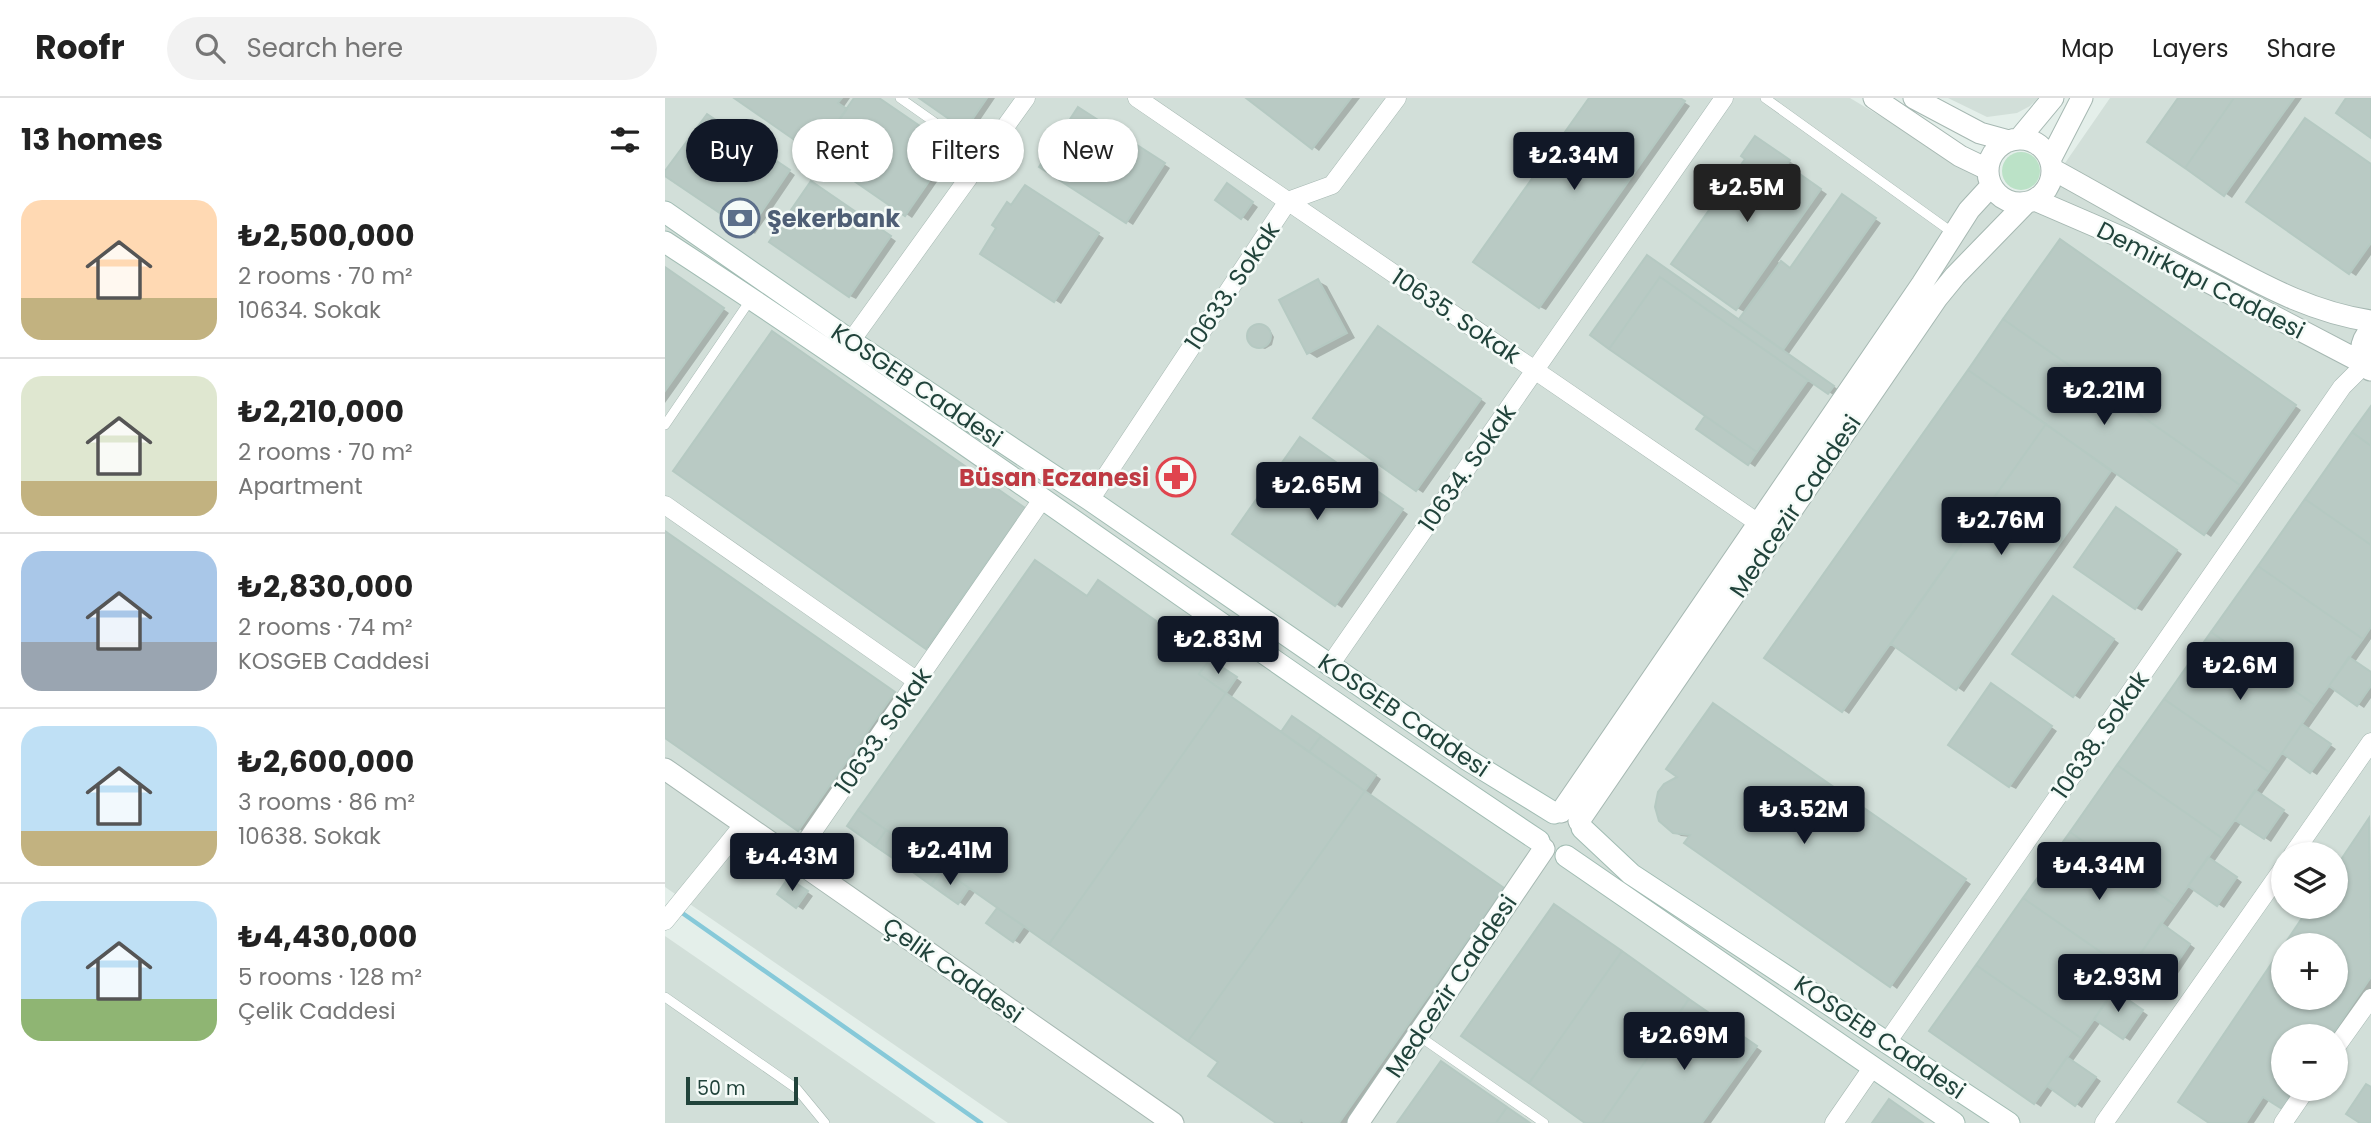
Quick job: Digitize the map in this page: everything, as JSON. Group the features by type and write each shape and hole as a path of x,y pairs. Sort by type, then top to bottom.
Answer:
{"street":[{"path":"1011,119 1026,98"},
{"name":"10635. Sokak","path":"1137,98 1767,528"},
{"name":"10633. Sokak","path":"1090,500 1288,201 1332,185 1397,98"},
{"name":"10634. Sokak","path":"1330,665 1724,98"},
{"path":"1874,98 1989,177"},
{"path":"1914,98 1980,132 2038,145 2051,165"},
{"path":"2053,98 2014,140 1994,152 1989,177 1995,193 2009,202 2031,202 2048,187 2051,165 2083,98"},
{"name":"Demirkapı Caddesi","path":"2051,165 2145,223 2288,298 2339,316 2371,321"},
{"name":"Medcezir Caddesi","path":"1569,818 1767,528 1989,177"},
{"path":"851,341 966,182"},
{"name":"Medcezir Caddesi","path":"1767,528 1937,298 1955,276 2031,202"},
{"name":"Demirkapı Caddesi","path":"2031,202 2112,232 2368,367"},
{"name":"KOSGEB Caddesi","path":"665,212 1468,760 1569,818 1631,874 2009,1123"},
{"name":"KOSGEB Caddesi","path":"665,242 1043,498 1541,845"},
{"path":"2368,367 2361,354 2362,343 2371,329"},
{"name":"10638. Sokak","path":"1888,1041 2342,387 2368,367"},
{"name":"10633. Sokak","path":"794,859 1043,498"},
{"path":"665,505 917,681"},
{"path":"2301,842 2371,742"},
{"name":"Çelik Caddesi","path":"665,769 1173,1123"},
{"path":"1548,816 1569,818 1583,835 1578,849 1566,856 1554,856 1541,845 1539,827 1548,816"},
{"path":"665,920 744,824"},
{"name":"Medcezir Caddesi","path":"1358,1123 1541,845"},
{"name":"KOSGEB Caddesi","path":"1566,856 1954,1123"},
{"path":"2104,1123 2271,885"},
{"path":"2348,1030 2371,998"},
{"path":"1834,1123 1872,1068"},
{"path":"2283,1123 2298,1101"}],"lane":[{"path":"900,98 930,119"},
{"path":"1765,98 1954,234"},
{"path":"665,425 751,298"},
{"path":"665,996 797,1089 825,1123"},
{"path":"1418,1035 1544,1123"}],"shaded area":[{"path":"665,98 1850,98 2034,208 2110,98 2371,98 2371,1123 1008,1123 665,887"},
{"path":"1948,98 2038,98 2017,113 1987,117"},
{"path":"665,936 936,1123 665,1123"}],"green space":[{"path":"2021,152 2034,158 2040,171 2034,184 2021,190 2008,184 2002,171 2008,158"}],"building":[{"path":"734,98 842,98 838,103 847,109 840,119 792,119 792,138 778,128 778,119 764,119"},
{"path":"854,98 879,98 910,119 907,119 907,182 928,182 905,216 856,182 893,182 893,119 839,119"},
{"path":"919,98 987,98 973,119 949,119"},
{"path":"1246,98 1351,98 1312,149"},
{"path":"1589,98 1680,98 1685,101 1539,308 1473,262"},
{"path":"2178,98 2234,98 2185,168 2147,142"},
{"path":"2234,98 2294,98 2224,196 2185,168"},
{"path":"2346,98 2371,98 2371,138 2336,113"},
{"path":"1078,107 1097,119 1070,119"},
{"path":"2305,118 2371,164 2371,243 2349,274 2246,202"},
{"path":"1755,136 1790,160 1787,165 1821,189 1736,310 1671,264 1745,159 1741,156"},
{"path":"686,142 686,182 778,182 778,162 790,170 748,232 665,176 665,171"},
{"path":"1138,146 1165,163 1126,223 1062,182 1138,182"},
{"path":"810,182 891,236 849,297 769,242"},
{"path":"1227,183 1253,202 1241,219 1215,200"},
{"path":"1025,185 1099,233 1054,302 980,254 996,228 992,225 1007,202 1011,205"},
{"path":"1842,194 1876,218 1783,350 1739,319 1781,261 1790,268"},
{"path":"2060,239 2296,405 2240,485 2003,319"},
{"path":"1647,255 1834,386 1828,394 1660,277 1609,349 1590,335"},
{"path":"665,267 724,308 665,391"},
{"path":"1660,277 1808,380 1757,452 1609,349"},
{"path":"1318,279 1347,333 1307,354 1279,300"},
{"path":"2003,319 2240,485 2204,535 1968,370"},
{"path":"1254,324 1264,324 1271,331 1271,341 1264,348 1254,348 1247,341 1247,331"},
{"path":"1378,326 1481,399 1416,491 1313,418"},
{"path":"772,331 1025,508 926,649 673,471"},
{"path":"1968,370 2046,424 1842,712 1764,658"},
{"path":"2371,406 2371,446 2352,432"},
{"path":"1705,416 1757,452 1748,465 1696,429"},
{"path":"2046,424 2111,471 1956,690 1891,644"},
{"path":"2352,432 2371,446 2371,545 2305,499"},
{"path":"1300,437 1403,509 1335,606 1232,534"},
{"path":"2305,499 2371,545 2371,627 2363,639 2258,566"},
{"path":"2116,507 2177,550 2135,609 2074,567"},
{"path":"665,531 895,692 798,831 665,738"},
{"path":"1035,560 1087,596 1098,580 1210,659 1199,674 1226,693 1049,944 858,810"},
{"path":"2258,566 2363,639 2315,705 2211,632"},
{"path":"2053,596 2114,639 2073,697 2012,654"},
{"path":"2211,632 2315,705 2269,772 2164,699"},
{"path":"2349,657 2371,672 2371,686 2357,706 2329,686"},
{"path":"1210,659 1237,677 1226,693 1199,674"},
{"path":"1991,683 2052,726 2009,787 1948,745"},
{"path":"1226,693 1365,791 1188,1041 1049,944"},
{"path":"2164,699 2269,772 2222,838 2117,765"},
{"path":"1713,703 1966,879 1890,987 1684,843 1690,835 1673,833 1659,821 1655,807 1658,792 1664,784 1677,777 1666,769"},
{"path":"1292,716 1321,736 1309,752 1281,732"},
{"path":"2302,724 2331,744 2310,773 2282,753"},
{"path":"1321,736 1376,775 1365,791 1309,752"},
{"path":"2117,765 2222,838 2175,905 2070,832"},
{"path":"2255,790 2284,810 2264,839 2235,820"},
{"path":"1365,791 1504,888 1339,1123 1305,1123 1301,1120 1299,1123 1276,1123 1208,1076 1218,1062 1188,1041"},
{"path":"858,810 886,830 875,846 847,826"},
{"path":"2369,818 2371,977 2339,1024 2271,1024 2271,1101 2287,1101 2282,1109 2263,1097 2246,1123 2209,1123 2178,1102 2271,964 2271,1010 2348,1010 2348,933 2292,933 2301,919 2348,919 2348,849"},
{"path":"886,830 914,849 903,865 875,846"},
{"path":"2070,832 2175,905 2128,971 2023,898"},
{"path":"914,849 942,869 931,885 903,865"},
{"path":"2208,857 2237,877 2217,906 2188,886"},
{"path":"942,869 969,888 958,904 931,885"},
{"path":"788,878 808,891 796,908 777,894"},
{"path":"2023,898 2128,971 2081,1038 1976,965"},
{"path":"1554,904 1622,951 1529,1083 1461,1036"},
{"path":"997,908 1024,926 1013,942 986,923"},
{"path":"2161,923 2190,944 2170,973 2141,953"},
{"path":"1622,951 1689,999 1602,1123 1585,1123 1529,1083"},
{"path":"1976,965 2081,1038 2034,1104 1929,1031"},
{"path":"2114,990 2143,1010 2123,1039 2094,1019"},
{"path":"1689,999 1757,1046 1702,1123 1602,1123"},
{"path":"2067,1057 2096,1077 2075,1106 2047,1086"},
{"path":"1441,1061 1507,1107 1496,1123 1397,1123"},
{"path":"2366,1084 2371,1087 2371,1123 2360,1123 2346,1114"},
{"path":"1889,1099 1923,1123 1872,1123"},
{"path":"1507,1107 1530,1123 1496,1123"}],"waterway":[{"path":"678,910 981,1123"}],"place":[{"name":"Şekerbank","path":"740,218"},
{"name":"Büsan Eczanesi","path":"1176,477"}]}
